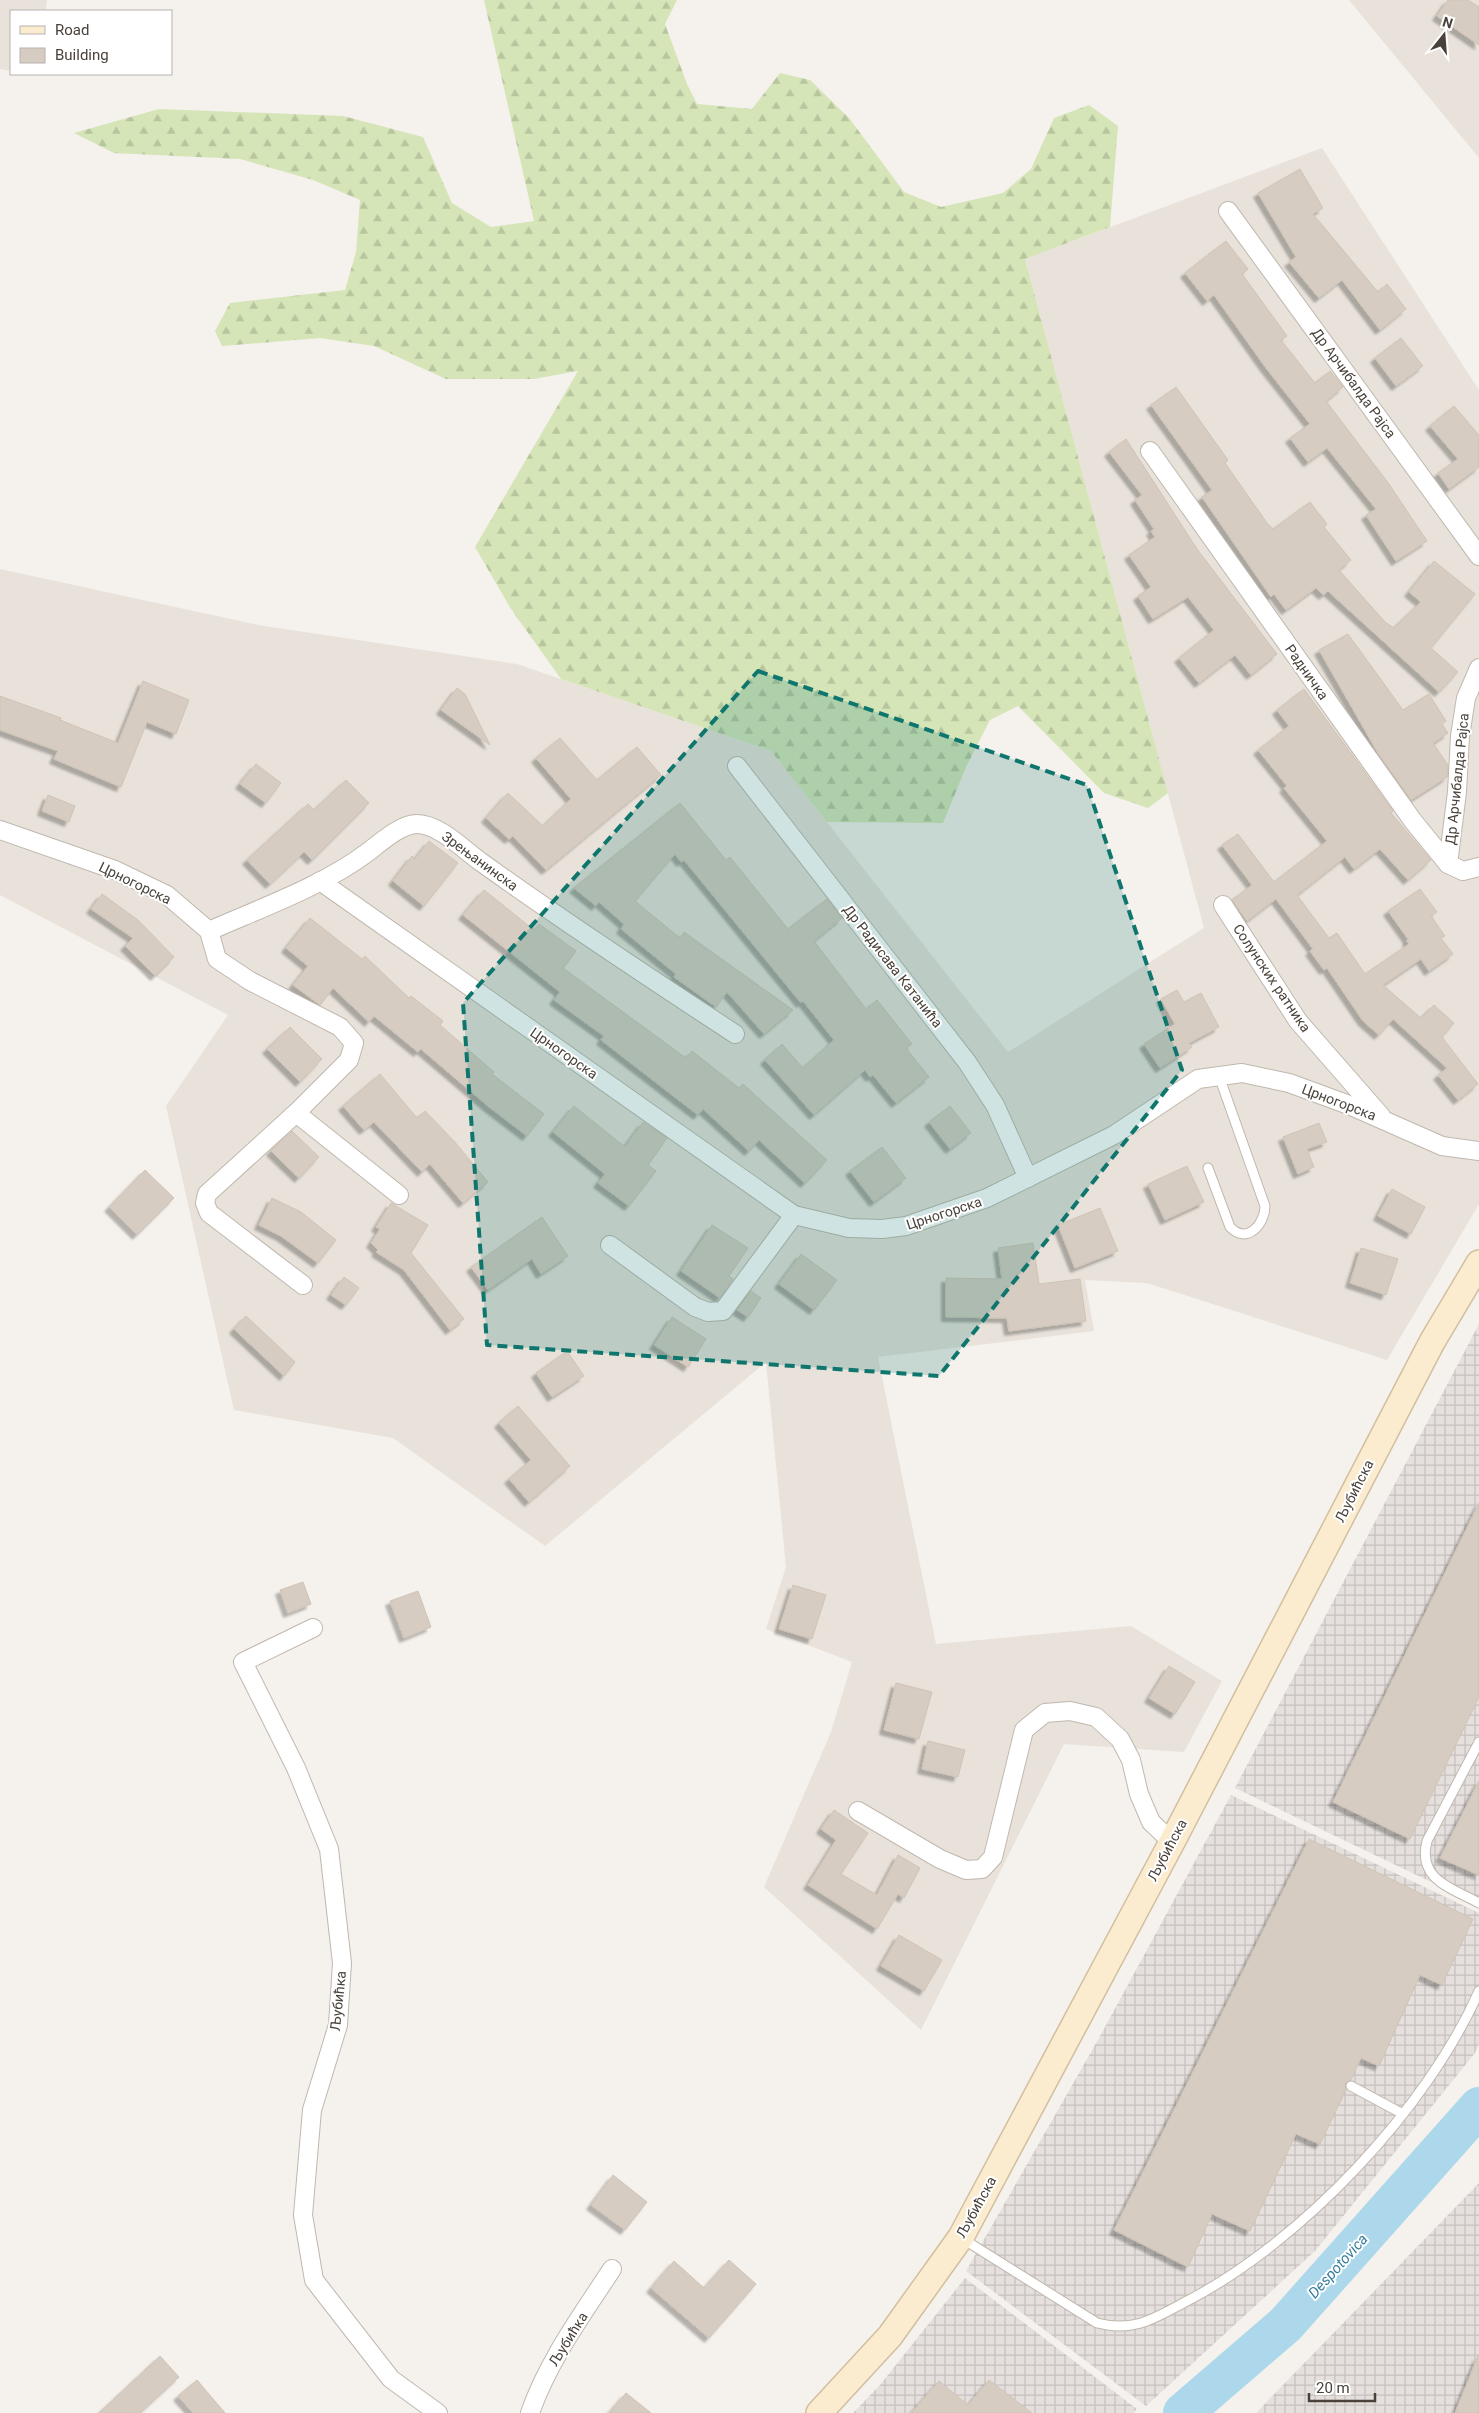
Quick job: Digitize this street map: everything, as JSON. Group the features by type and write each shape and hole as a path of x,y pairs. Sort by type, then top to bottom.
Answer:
{"street":[{"name":"Др Арчибалда Рајса","path":"1228,210 1479,556"},
{"name":"Радничка","path":"1150,451 1413,822 1448,864"},
{"name":"Др Арчибалда Рајса","path":"1448,864 1457,792 1461,727 1466,698 1479,668"},
{"name":"Др Радисава Катанића","path":"737,766 967,1062 995,1105 1028,1178"},
{"name":"Зрењанинска","path":"209,931 320,881 366,854 392,834 417,824 444,833 464,850 542,906 735,1034"},
{"name":"Црногорска","path":"0,830 115,870 167,895 209,931"},
{"path":"1448,864 1462,871 1479,867"},
{"name":"Црногорска","path":"320,881 794,1215 849,1228 882,1229 906,1226 987,1198 1114,1135 1198,1078 1242,1073 1289,1083 1382,1118 1442,1146 1479,1151"},
{"name":"Солунских ратника","path":"1223,906 1298,1021 1382,1118"},
{"path":"209,931 217,959 250,981 340,1027 354,1042 349,1060 296,1114 207,1194 205,1203 209,1213 303,1285"},
{"path":"296,1114 399,1195"},
{"path":"610,1246 694,1306 708,1312 723,1311 794,1215"},
{"name":"Љубићска","path":"819,2413 890,2336 961,2237 1172,1842 1432,1342 1479,1264"},
{"name":"Љубићка","path":"313,1628 243,1662 296,1768 329,1849 342,1963 338,2025 312,2110 302,2215 314,2280 391,2379 438,2413"},
{"path":"858,1811 940,1859 966,1870 982,1869 993,1857 1024,1730 1045,1713 1070,1711 1096,1717 1120,1739 1131,1760 1139,1794 1151,1822 1172,1842"},
{"name":"Љубићка","path":"530,2413 538,2389 562,2347 612,2269"}],"lane":[{"path":"1208,1168 1230,1227 1234,1231 1244,1234 1256,1229 1265,1215 1265,1206 1219,1076"},
{"path":"1479,1742 1427,1841 1425,1856 1430,1873 1436,1880 1479,1903"},
{"path":"961,2237 1084,2317 1111,2326 1134,2326 1145,2323 1212,2288 1275,2242 1343,2182 1403,2114 1433,2073 1454,2039 1479,1991"},
{"path":"1350,2086 1403,2114"}],"highlighted area":[{"path":"758,671 1087,785 1182,1070 939,1376 487,1345 463,1003"}],"shaded area":[{"path":"0,0 47,0 46,10 10,10 10,71 0,69"},
{"path":"1349,0 1479,0 1479,158"},
{"path":"1322,148 1479,390 1479,1204 1387,1360 1147,1283 1085,1280 1094,1331 878,1357 936,1644 1131,1626 1222,1681 1184,1752 1064,1744 921,2030 764,1887 831,1732 852,1662 766,1629 786,1567 766,1362 545,1546 393,1438 234,1410 166,1106 228,1015 0,895 0,569 258,625 517,664 771,751 1008,1052 1204,928 1025,259"},
{"path":"1479,1324 1479,1905 1235,1788"},
{"path":"1231,1795 1479,1913 1479,2044 1475,2053 1315,2251 1146,2406 966,2271 1099,2038"},
{"path":"1479,2183 1479,2413 1257,2413 1258,2411"},
{"path":"965,2278 1137,2409 1133,2413 853,2413 880,2385"}],"green space":[{"path":"484,0 677,0 665,24 687,84 697,104 752,109 780,73 810,80 849,118 904,192 941,207 1003,193 1031,169 1054,118 1089,105 1118,126 1110,227 1025,259 1168,793 1148,808 1104,793 1018,706 990,720 966,767 943,823 827,822 771,751 561,679 511,609 475,547 578,371 534,379 446,379 374,346 320,338 222,346 215,331 230,303 345,290 356,252 360,200 313,180 240,159 114,153 74,133 159,109 343,116 423,137 452,203 491,227 534,221"}],"building":[{"path":"1448,0 1468,0 1479,7 1479,45 1437,16"},
{"path":"1300,169 1323,208 1313,214 1378,292 1387,284 1406,309 1380,330 1342,280 1319,298 1289,262 1296,257 1258,193"},
{"path":"1226,241 1248,269 1242,274 1287,336 1281,340 1315,383 1330,371 1343,387 1326,401 1389,484 1427,541 1396,561 1366,515 1376,509 1327,448 1308,462 1290,438 1310,424 1266,368 1214,295 1207,301 1185,273"},
{"path":"1401,338 1423,366 1396,386 1375,358"},
{"path":"1176,387 1228,460 1225,463 1273,529 1310,502 1327,524 1324,527 1351,560 1339,570 1385,622 1394,628 1421,602 1409,592 1434,561 1475,594 1431,648 1458,672 1439,692 1328,591 1323,595 1316,588 1286,610 1274,594 1271,597 1202,497 1212,490 1151,405"},
{"path":"1454,406 1479,435 1479,467 1449,489 1438,473 1458,459 1430,426"},
{"path":"1126,439 1197,549 1277,654 1251,675 1235,655 1199,683 1179,658 1214,630 1188,597 1153,619 1138,596 1151,587 1129,555 1155,537 1151,531 1154,529 1135,500 1142,495 1109,452"},
{"path":"1348,634 1403,710 1429,694 1446,721 1442,724 1448,733 1433,743 1448,765 1447,777 1411,800 1378,753 1319,650"},
{"path":"143,681 189,700 176,734 147,722 121,787 54,759 58,751 0,730 0,696 61,718 60,720 118,743"},
{"path":"457,688 465,694 490,745 441,710"},
{"path":"1304,689 1393,811 1391,813 1431,860 1408,880 1380,849 1354,869 1345,857 1297,895 1329,938 1337,933 1365,974 1409,944 1408,939 1388,911 1420,889 1437,912 1431,916 1445,936 1441,938 1453,954 1429,971 1421,959 1383,985 1421,1018 1434,1005 1454,1023 1442,1037 1478,1084 1458,1100 1438,1075 1447,1068 1393,1019 1379,1035 1363,1021 1327,968 1324,970 1310,951 1313,949 1276,899 1247,921 1232,900 1252,885 1222,845 1238,834 1274,882 1327,841 1284,788 1287,786 1258,750 1289,726 1277,710"},
{"path":"560,738 597,780 637,747 661,775 546,870 513,836 509,839 486,818 508,793 543,826 571,799 536,758"},
{"path":"256,764 281,783 266,803 240,784"},
{"path":"346,780 369,803 312,860 304,852 270,884 247,860 308,804 314,810"},
{"path":"48,795 75,806 69,822 42,811"},
{"path":"680,803 726,860 730,857 788,929 827,899 842,918 814,941 866,1009 877,1000 912,1044 906,1048 929,1077 896,1103 873,1075 870,1077 865,1070 814,1115 765,1060 782,1044 803,1068 834,1040 803,1001 801,1003 684,860 681,862 675,854 635,901 680,938 684,932 793,1010 764,1034 727,992 716,1007 674,977 676,974 621,929 624,924 599,902 596,906 574,888"},
{"path":"429,841 458,863 424,906 393,881 412,856 415,859"},
{"path":"484,890 534,930 539,924 576,951 563,968 686,1058 692,1051 739,1088 743,1084 827,1160 805,1183 759,1140 749,1151 703,1109 698,1115 601,1040 604,1036 554,1000 560,992 463,915"},
{"path":"102,894 138,920 174,957 155,976 125,946 133,938 91,909"},
{"path":"310,918 362,959 365,956 409,998 411,996 443,1021 440,1025 494,1072 492,1074 544,1114 527,1136 489,1107 421,1049 418,1052 374,1016 369,1022 333,988 320,1005 293,985 308,966 286,948"},
{"path":"1177,990 1184,1002 1201,993 1219,1027 1189,1043 1192,1047 1160,1068 1144,1044 1175,1024 1161,999"},
{"path":"290,1027 322,1059 300,1082 267,1049"},
{"path":"380,1074 417,1118 425,1111 454,1141 488,1182 463,1203 430,1164 422,1172 374,1122 364,1130 343,1106"},
{"path":"574,1106 625,1147 643,1122 667,1138 648,1165 656,1171 629,1206 598,1183 605,1174 553,1132"},
{"path":"950,1106 971,1133 950,1149 929,1122"},
{"path":"1319,1123 1327,1142 1307,1149 1314,1167 1298,1174 1283,1137"},
{"path":"292,1131 319,1157 299,1178 271,1151"},
{"path":"882,1147 906,1178 874,1202 850,1171"},
{"path":"1187,1166 1204,1202 1165,1220 1148,1184"},
{"path":"145,1170 174,1198 137,1235 109,1207"},
{"path":"1392,1189 1425,1207 1411,1234 1378,1216"},
{"path":"272,1198 301,1212 336,1240 318,1263 281,1236 259,1225"},
{"path":"391,1203 428,1225 411,1253 464,1319 450,1330 404,1270 376,1252 378,1250 371,1243 380,1229 376,1227"},
{"path":"1100,1208 1118,1251 1075,1268 1058,1225"},
{"path":"542,1217 568,1256 541,1274 532,1259 488,1290 471,1267"},
{"path":"712,1225 748,1248 729,1276 733,1279 720,1298 681,1271"},
{"path":"1033,1243 1039,1284 1080,1279 1086,1321 1009,1331 1007,1318 946,1317 946,1278 1002,1279 998,1248"},
{"path":"1361,1248 1398,1259 1386,1295 1350,1283"},
{"path":"801,1254 837,1280 814,1310 779,1284"},
{"path":"344,1277 359,1288 346,1305 331,1295"},
{"path":"751,1291 761,1298 748,1317 737,1310"},
{"path":"246,1316 295,1362 284,1376 234,1329"},
{"path":"672,1317 706,1339 688,1367 654,1345"},
{"path":"567,1351 584,1376 552,1397 536,1373"},
{"path":"518,1406 570,1466 529,1502 509,1479 531,1460 499,1423"},
{"path":"1479,1503 1479,1697 1410,1839 1333,1802"},
{"path":"303,1582 311,1604 288,1613 280,1590"},
{"path":"793,1585 826,1595 812,1639 779,1629"},
{"path":"418,1591 431,1627 404,1638 390,1601"},
{"path":"1169,1666 1195,1682 1175,1714 1149,1698"},
{"path":"896,1683 932,1692 919,1739 884,1730"},
{"path":"928,1741 965,1750 958,1777 922,1769"},
{"path":"1479,1781 1479,1875 1440,1858"},
{"path":"834,1810 868,1833 841,1874 877,1895 898,1855 920,1868 904,1898 898,1894 877,1929 808,1885 836,1840 821,1829"},
{"path":"1309,1839 1473,1919 1442,1985 1420,1975 1379,2066 1361,2058 1351,2080 1345,2084 1346,2090 1320,2144 1296,2134 1250,2231 1212,2214 1188,2267 1114,2230"},
{"path":"899,1935 942,1960 924,1991 881,1966"},
{"path":"613,2175 647,2202 625,2230 591,2205"},
{"path":"729,2260 756,2284 709,2338 651,2288 674,2261 704,2288"},
{"path":"160,2356 179,2377 140,2413 99,2413"},
{"path":"1478,2356 1479,2413 1455,2413"},
{"path":"197,2380 225,2413 193,2413 178,2396"},
{"path":"989,2380 1032,2413 911,2413 939,2381 968,2405"},
{"path":"626,2393 651,2413 609,2413"}],"waterway":[{"name":"Despotovica","path":"1183,2413 1286,2324 1479,2107"}]}
